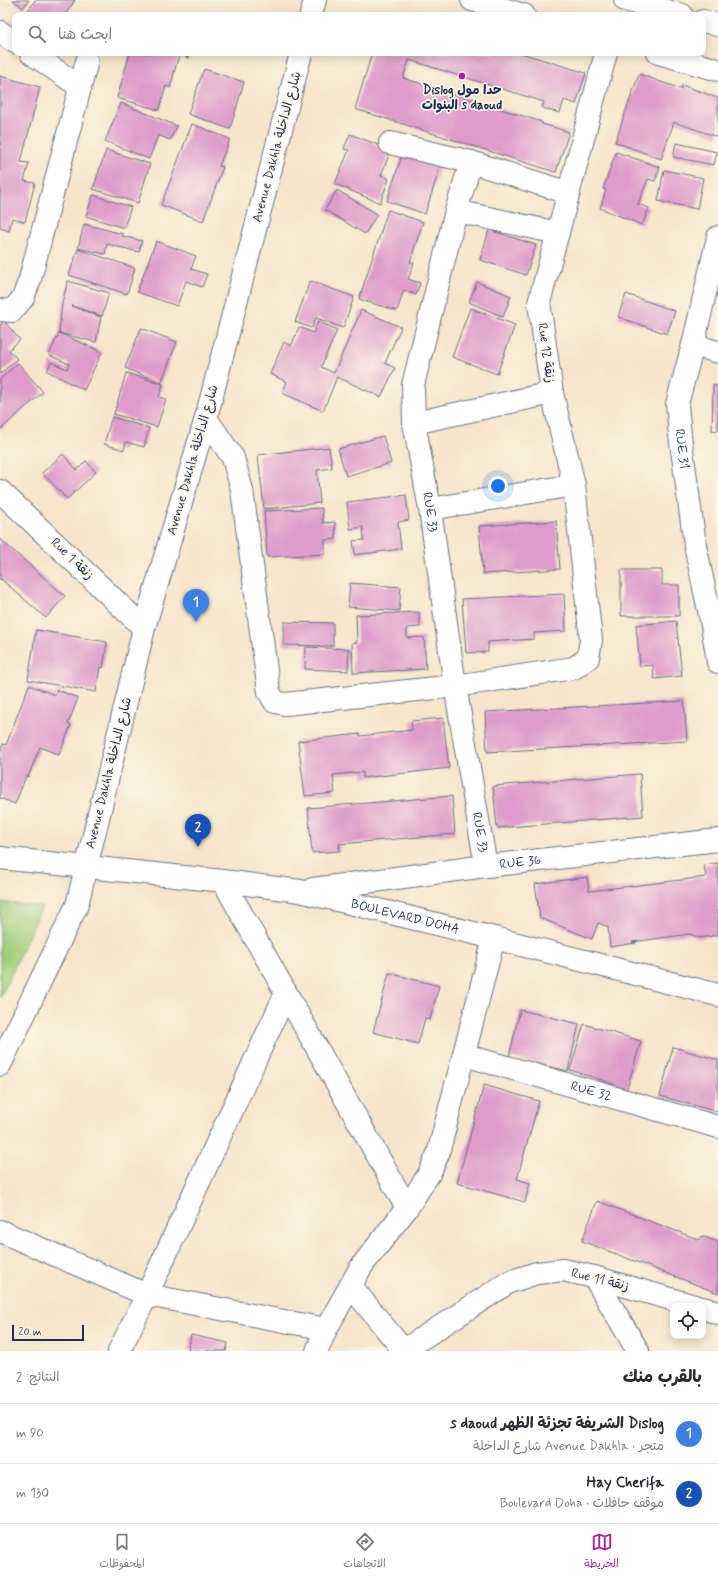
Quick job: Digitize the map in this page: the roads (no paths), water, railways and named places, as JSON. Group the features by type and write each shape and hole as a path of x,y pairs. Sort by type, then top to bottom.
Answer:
{"street":[{"path":"312,12 315,0"},
{"path":"472,0 519,9"},
{"path":"625,0 671,12"},
{"path":"706,22 718,25"},
{"path":"0,32 12,40"},
{"path":"35,56 80,87"},
{"name":"Avenue Dakhla شارع الداخلة","path":"0,1065 77,905 144,628 206,418 300,56"},
{"name":"Rue 12 زنقة","path":"455,686 574,668 588,658 591,640 574,485 552,393 539,303 605,56"},
{"path":"669,56 718,70"},
{"path":"0,310 12,311 23,298 30,279 87,61"},
{"path":"390,143 471,162 569,193"},
{"name":"RUE 33","path":"471,162 456,211 413,385 414,423 430,509 455,686 486,866"},
{"path":"456,211 558,234"},
{"name":"RUE 31","path":"718,238 678,404 680,435 695,546 715,625 718,662"},
{"path":"693,345 718,352"},
{"path":"414,423 552,393"},
{"path":"206,418 234,458 242,490 269,692 275,702 285,704 455,686"},
{"path":"430,509 574,485"},
{"name":"Rue 1 زنقة","path":"0,491 144,628"},
{"name":"RUE 36","path":"300,891 486,866 718,840"},
{"name":"BOULEVARD DOHA","path":"0,858 222,881 300,891 494,938 718,995"},
{"path":"222,881 407,1208"},
{"path":"317,1351 326,1329 361,1267 407,1208 429,1174 438,1154 494,938"},
{"path":"119,1351 147,1295 286,993"},
{"name":"RUE 32","path":"464,1055 718,1127"},
{"path":"0,1232 147,1295 326,1329"},
{"name":"Rue 11 زنقة","path":"404,1351 509,1282 537,1273 563,1270 594,1277 685,1303"},
{"path":"594,1277 638,1351"},
{"path":"351,1286 404,1351"},
{"path":"706,1309 718,1313"}],"place":[{"name":"Dislog حدا مول البنوات s daoud","path":"462,76"},
{"name":"Dislog الشريفة تجزئة الظهر s daoud","path":"196,622"},
{"name":"Hay Cherifa","path":"198,847"}]}
